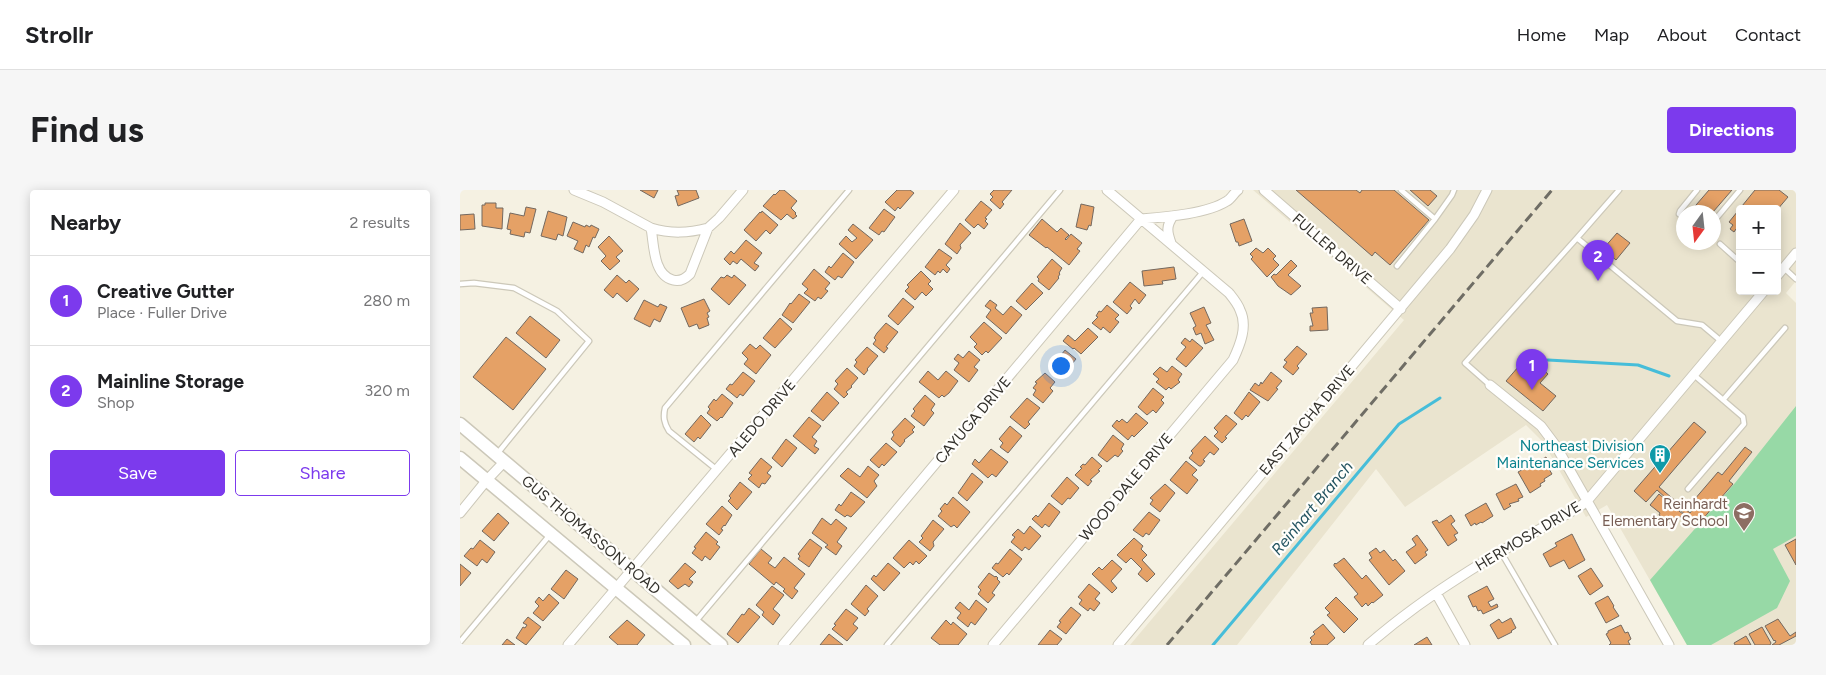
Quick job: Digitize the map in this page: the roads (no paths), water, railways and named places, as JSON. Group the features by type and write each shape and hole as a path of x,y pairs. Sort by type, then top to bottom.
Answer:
{"main road":[{"name":"GUS THOMASSON ROAD","path":"460,424 721,645"},
{"name":"GUS THOMASSON ROAD","path":"460,458 617,588 679,644"}],"street":[{"path":"574,190 603,202 651,228 663,232 677,233 708,228"},
{"path":"651,228 658,268 662,275 677,282 690,274 708,228 743,190"},
{"name":"ALEDO DRIVE","path":"568,645 954,190"},
{"path":"1107,190 1203,271"},
{"path":"1141,219 1173,216 1210,208 1227,201 1238,190"},
{"name":"FULLER DRIVE","path":"1264,190 1400,309"},
{"name":"EAST ZACHA DRIVE","path":"1118,645 1450,249 1474,215 1487,190"},
{"path":"1171,244 1167,232 1168,224 1173,216"},
{"name":"CAYUGA DRIVE","path":"783,645 1141,219"},
{"path":"1781,271 1796,254"},
{"name":"WOOD DALE DRIVE","path":"993,645 1233,360 1241,342 1243,322 1241,310 1229,293 1203,271"},
{"name":"HERMOSA DRIVE","path":"1373,643 1436,593 1501,551 1578,508 1587,501 1761,295"},
{"path":"1490,385 1541,426 1556,446 1669,645"},
{"path":"460,513 486,481 500,459"},
{"path":"1436,593 1465,645"}],"lane":[{"path":"717,470 669,431 663,416 665,408 849,190"},
{"path":"695,622 1060,190"},
{"path":"1401,190 1435,219"},
{"path":"1397,266 1435,219 1452,196 1454,190"},
{"path":"1490,385 1465,363 1619,190"},
{"path":"1685,205 1697,190"},
{"path":"1721,213 1740,190"},
{"path":"1578,238 1678,321 1702,325 1721,341"},
{"path":"1721,245 1736,258"},
{"path":"1784,268 1796,278"},
{"path":"888,645 1203,271"},
{"path":"460,284 474,282 514,288 558,311 589,341 500,459"},
{"path":"1723,400 1785,328"},
{"path":"1688,489 1744,424 1743,417 1694,375"},
{"path":"460,642 551,533"},
{"path":"1501,551 1555,645"}],"waterway":[{"name":"Reinhart Branch","path":"1548,360 1638,365 1669,376"},
{"name":"Reinhart Branch","path":"1213,645 1399,424 1440,398"}],"railway":[{"path":"1167,645 1552,190"}],"place":[{"name":"Mainline Storage","path":"1598,281"},
{"name":"Creative Gutter","path":"1532,390"},
{"name":"Northeast Division Maintenance Services","path":"1660,474"},
{"name":"Reinhardt Elementary School","path":"1744,532"}]}
